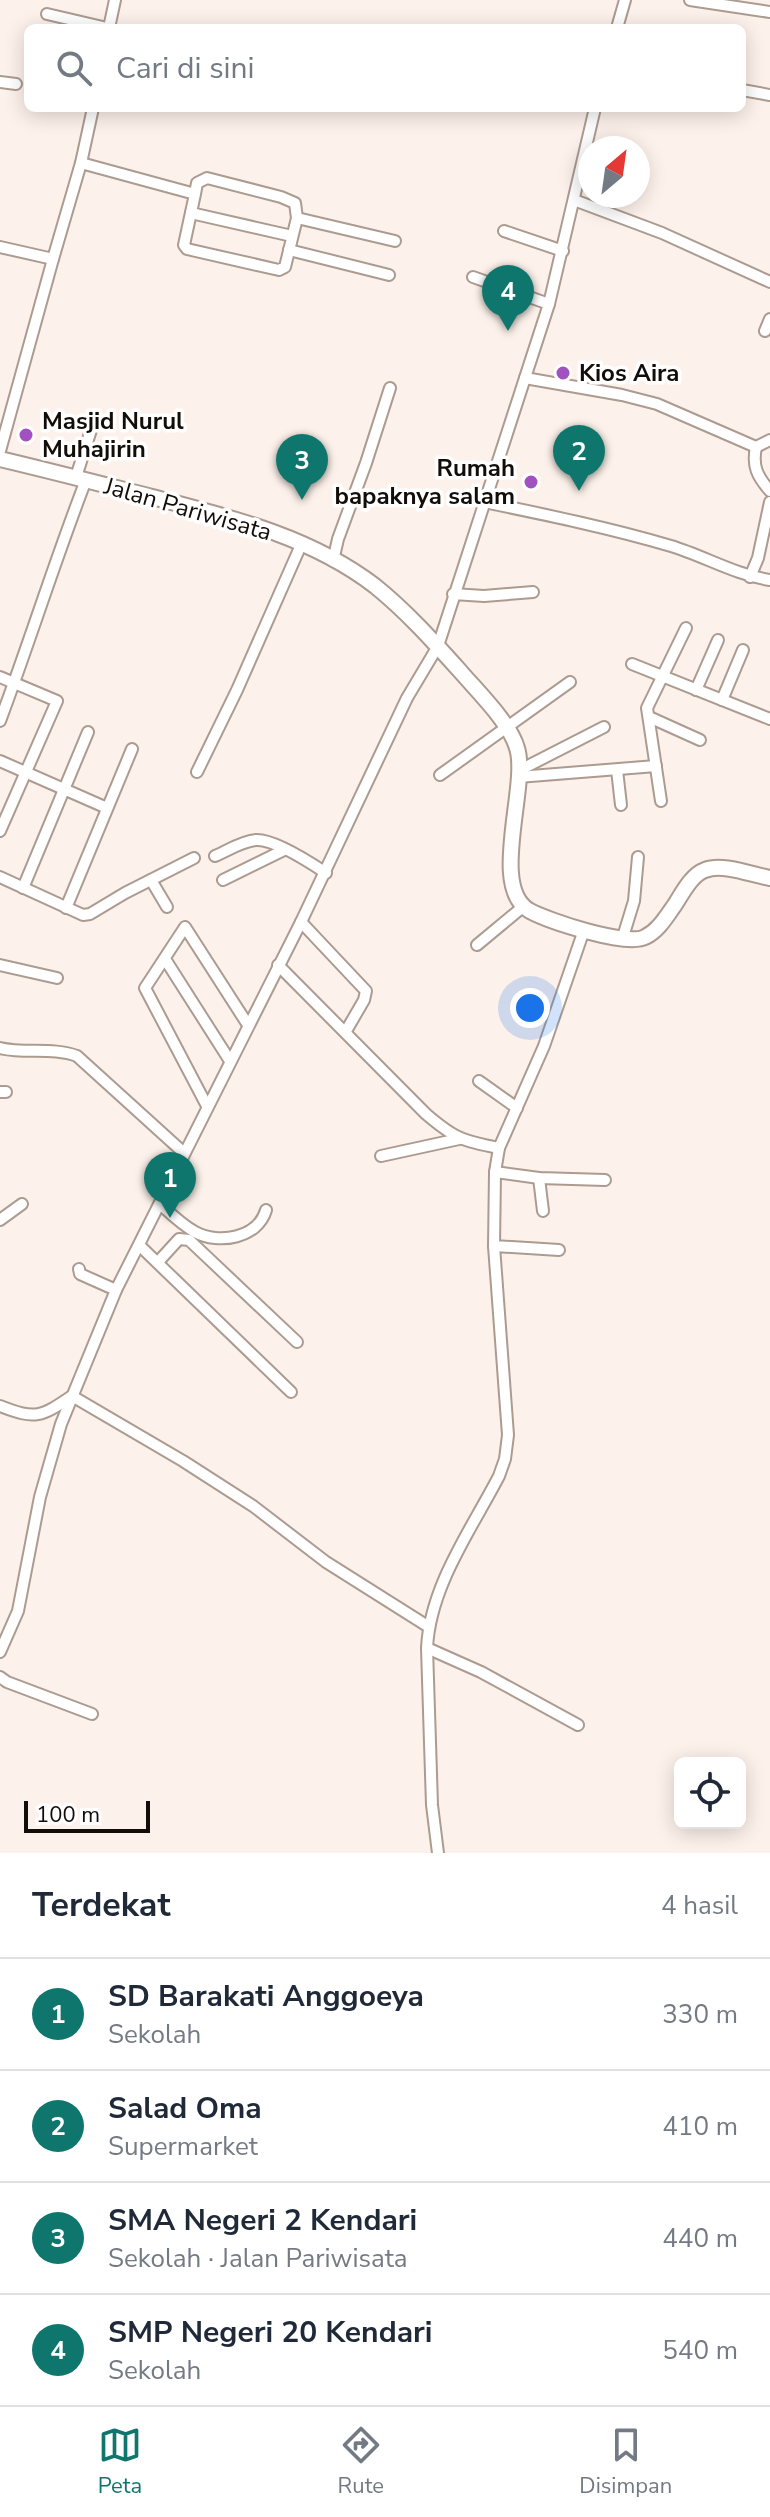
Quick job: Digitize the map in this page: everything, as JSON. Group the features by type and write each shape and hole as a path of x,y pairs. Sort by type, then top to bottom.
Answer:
{"street":[{"path":"109,24 115,0"},
{"path":"618,24 625,0"},
{"path":"690,0 770,12"},
{"path":"47,14 91,24"},
{"path":"0,82 16,84"},
{"path":"746,91 770,95"},
{"path":"0,451 5,416 81,163 92,112"},
{"path":"0,1652 18,1611 40,1497 61,1424 116,1290 326,873 407,698 438,646 549,304 594,112"},
{"path":"81,163 195,194"},
{"path":"207,178 291,201 297,209 297,218 285,267 279,270 184,247 195,194 197,183 207,178"},
{"path":"574,200 662,233 770,282"},
{"path":"191,213 292,236"},
{"path":"297,218 395,241"},
{"path":"504,231 563,251"},
{"path":"0,247 53,259"},
{"path":"289,250 389,275"},
{"path":"473,277 549,304"},
{"path":"765,331 770,319"},
{"path":"525,378 657,404 756,447"},
{"path":"333,561 390,388"},
{"path":"0,721 81,479 91,430"},
{"path":"756,447 770,440"},
{"path":"756,447 753,462 756,472 770,491"},
{"name":"Jalan Pariwisata","path":"0,459 261,526 333,561 375,586 438,646 507,729"},
{"path":"484,502 670,546 750,577 770,580"},
{"path":"750,577 767,536 770,502"},
{"path":"197,772 301,545"},
{"path":"453,594 484,596 533,592"},
{"path":"661,801 647,708 686,628"},
{"path":"696,690 718,640"},
{"path":"722,700 743,650"},
{"path":"632,664 770,719"},
{"path":"0,677 57,701 0,831"},
{"path":"440,775 570,682"},
{"path":"649,717 700,740"},
{"path":"518,774 604,727"},
{"path":"507,729 518,751 510,848 512,879 524,906 532,912 622,940 645,938 656,930 693,878 706,869 718,868 770,878"},
{"path":"23,888 88,732"},
{"path":"66,908 132,749"},
{"path":"0,761 107,808"},
{"path":"518,774 656,766"},
{"path":"617,770 621,805"},
{"path":"215,856 254,840 263,840 326,873"},
{"path":"223,880 284,850"},
{"path":"622,940 634,901 638,857"},
{"path":"0,877 83,915 194,858"},
{"path":"151,880 167,907"},
{"path":"477,945 524,906"},
{"path":"301,922 366,991 346,1031"},
{"path":"207,1106 145,988 185,927 248,1025"},
{"path":"438,1853 432,1805 429,1627 443,1583 499,1476 508,1435 494,1246 495,1172 499,1148 544,1046 584,930"},
{"path":"165,959 230,1061"},
{"path":"0,965 57,978"},
{"path":"278,965 426,1114 459,1139 499,1148"},
{"path":"0,1048 77,1056 184,1153"},
{"path":"479,1081 517,1108"},
{"path":"381,1156 459,1139"},
{"path":"495,1172 539,1178 605,1180"},
{"path":"539,1178 543,1211"},
{"path":"0,1220 22,1204"},
{"path":"160,1204 183,1225 212,1238 236,1236 253,1229 266,1210"},
{"path":"158,1262 179,1239 189,1240 297,1342"},
{"path":"139,1245 291,1392"},
{"path":"494,1246 559,1250"},
{"path":"79,1269 80,1274 116,1290"},
{"path":"72,1396 195,1468 253,1506 326,1562 429,1627"},
{"path":"0,1406 31,1417 53,1409 72,1396"},
{"path":"427,1648 481,1672 578,1725"},
{"path":"0,1677 92,1714"}],"place":[{"name":"SMP Negeri 20 Kendari","path":"508,331"},
{"name":"Kios Aira","path":"563,373"},
{"name":"Masjid Nurul Muhajirin","path":"26,435"},
{"name":"Rumah bapaknya salam","path":"531,482"},
{"name":"Salad Oma","path":"579,491"},
{"name":"SMA Negeri 2 Kendari","path":"302,500"},
{"name":"SD Barakati Anggoeya","path":"170,1218"}]}
